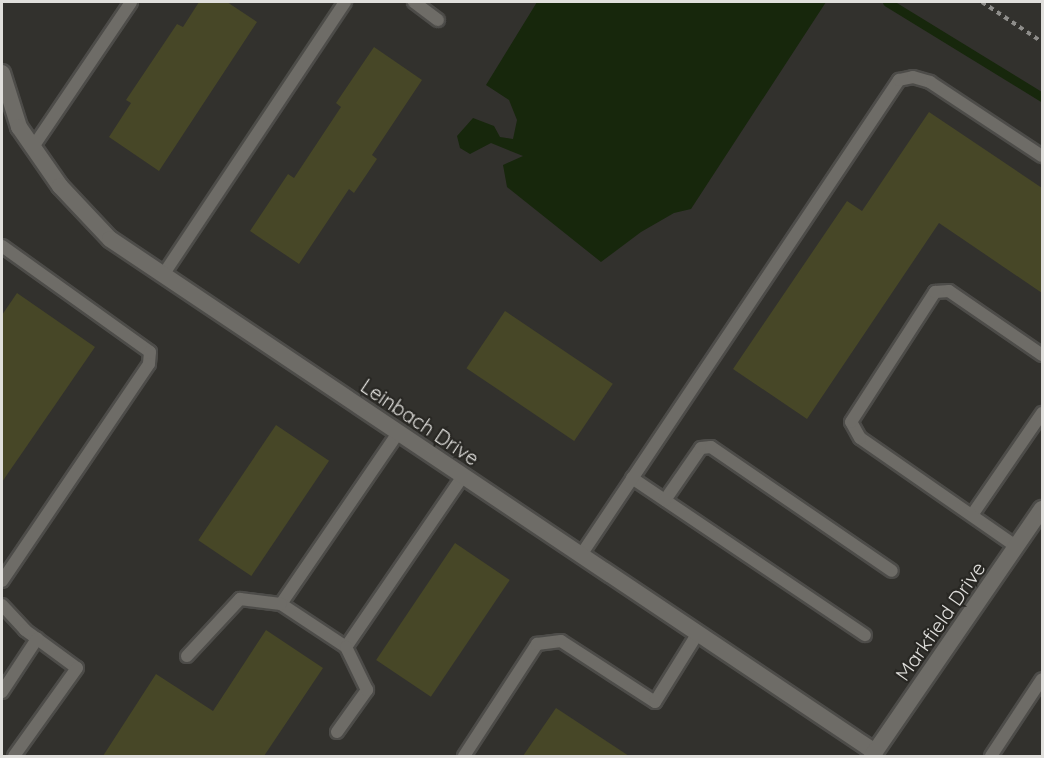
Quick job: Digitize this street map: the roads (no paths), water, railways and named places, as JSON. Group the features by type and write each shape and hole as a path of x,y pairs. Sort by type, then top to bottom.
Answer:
{"street":[{"name":"Leinbach Drive","path":"2,73 19,127 60,186 110,239 698,633 874,754"},
{"name":"Markfield Drive","path":"874,754 1042,509"}],"lane":[{"path":"33,147 131,2"},
{"path":"414,2 438,20"},
{"path":"163,275 340,3"},
{"path":"581,555 899,80 913,77 930,82 1042,156"},
{"path":"2,246 150,352 149,364 2,581"},
{"path":"1017,547 860,438 850,422 935,292 949,291 1042,355"},
{"path":"972,515 1042,413"},
{"path":"281,604 399,432"},
{"path":"665,500 701,448 711,447 892,571"},
{"path":"346,647 463,476"},
{"path":"632,478 865,635"},
{"path":"187,656 240,599 281,604 346,647 367,690 337,732"},
{"path":"2,605 37,639 77,668 14,756"},
{"path":"464,756 537,644 561,641 655,702 698,633"},
{"path":"2,692 37,639"},
{"path":"991,756 1042,679"}],"waterway":[{"path":"887,2 1042,97"}]}
